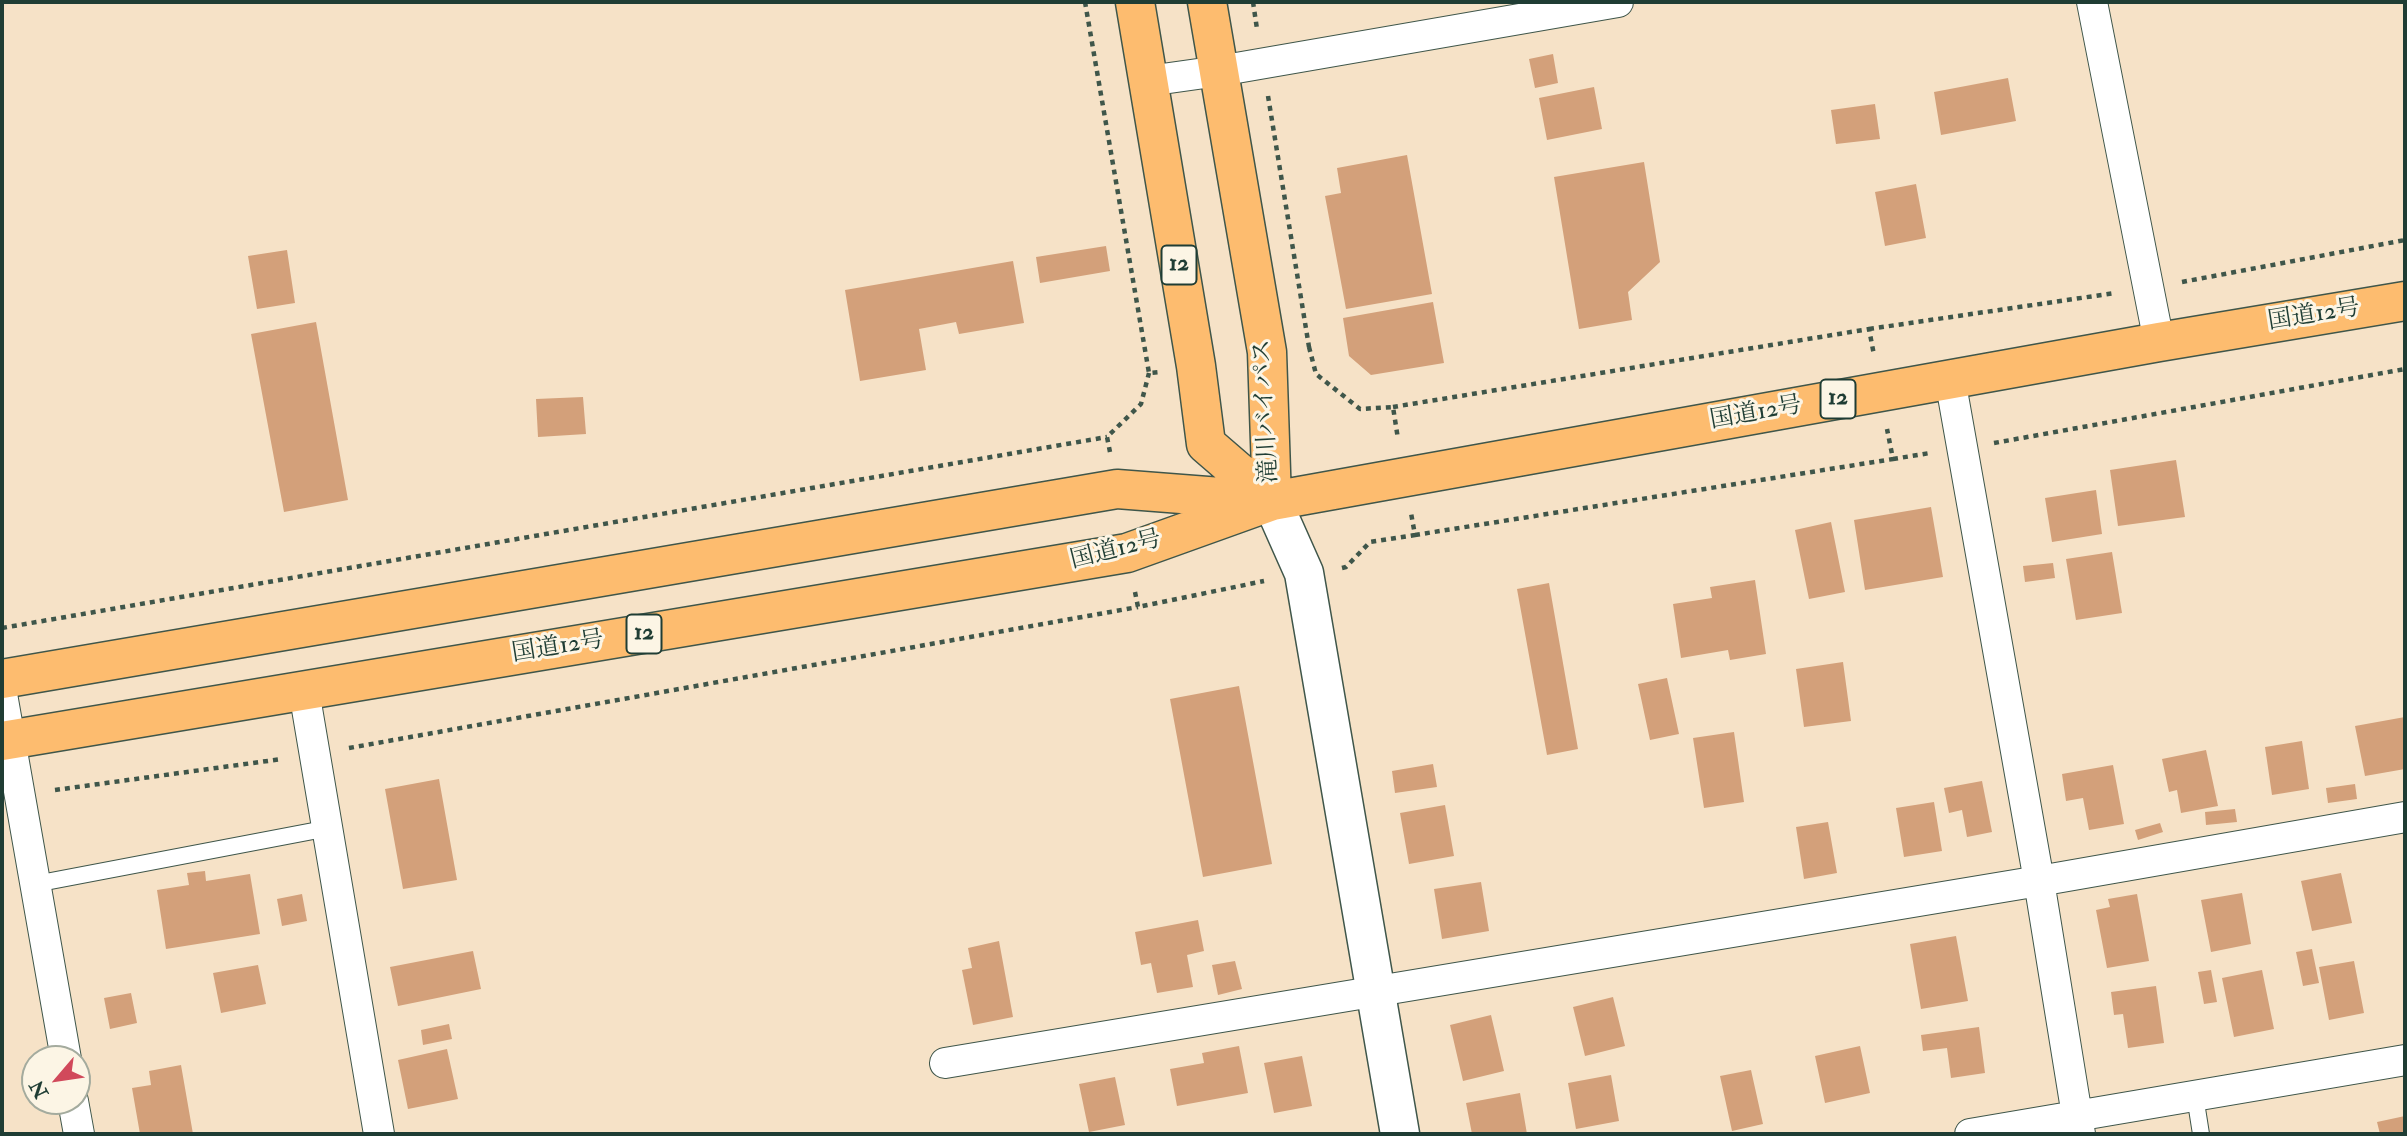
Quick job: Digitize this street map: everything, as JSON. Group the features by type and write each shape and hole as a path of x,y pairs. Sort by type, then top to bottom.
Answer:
{"highway":[{"name":"滝川バイパス","path":"1135,2 1196,366 1206,443 1272,501"},
{"name":"滝川バイパス","path":"1207,2 1267,352 1272,501"},
{"name":"国道12号","path":"5,741 1128,553 1272,501 2159,342 2405,302"},
{"name":"国道12号","path":"2,678 1116,489 1272,501"}],"street":[{"path":"1148,81 1618,2"},
{"path":"2092,2 2159,342"},
{"path":"1950,379 2039,881 2079,1125"},
{"path":"1272,501 1304,573 1400,1134"},
{"path":"304,691 379,1134"},
{"path":"2,694 5,741 19,795 64,1045"},
{"path":"945,1063 2039,881 2405,817"},
{"path":"1970,1134 2079,1125 2195,1096 2405,1060"},
{"path":"76,1115 79,1134"}],"lane":[{"path":"35,884 329,828"},
{"path":"2195,1096 2201,1134"}],"path":[{"path":"1893,458 2405,369"},
{"path":"2,628 1107,437"},
{"path":"19,795 316,754 1138,607"}],"building":[{"path":"1553,54 1558,83 1535,88 1529,59"},
{"path":"2008,78 2016,121 1941,135 1934,92"},
{"path":"1594,87 1602,129 1547,140 1539,98"},
{"path":"1875,104 1880,139 1836,144 1831,110"},
{"path":"1407,155 1432,294 1346,309 1325,196 1341,193 1337,168"},
{"path":"1644,162 1660,262 1628,292 1632,320 1579,329 1554,177"},
{"path":"1916,184 1926,238 1885,246 1875,192"},
{"path":"1106,246 1110,271 1040,283 1036,257"},
{"path":"287,250 295,303 257,309 248,256"},
{"path":"1013,261 1024,323 959,334 956,322 919,329 926,370 860,381 845,290"},
{"path":"1433,302 1444,363 1371,375 1349,356 1343,318"},
{"path":"316,322 348,500 284,512 251,334"},
{"path":"583,397 586,434 538,437 536,399"},
{"path":"2176,460 2185,517 2118,526 2110,470"},
{"path":"2096,490 2102,534 2052,542 2045,498"},
{"path":"1931,507 1943,577 1865,590 1854,520"},
{"path":"1831,522 1845,592 1809,599 1795,530"},
{"path":"2112,552 2122,613 2076,620 2066,559"},
{"path":"2053,563 2055,578 2025,582 2023,566"},
{"path":"1755,580 1766,654 1730,660 1728,650 1681,658 1673,604 1712,598 1710,587"},
{"path":"1549,583 1578,749 1547,755 1517,589"},
{"path":"1843,662 1851,721 1804,727 1796,669"},
{"path":"1667,678 1679,734 1650,740 1638,684"},
{"path":"1239,686 1272,864 1203,877 1170,699"},
{"path":"2405,717 2405,769 2365,776 2355,726"},
{"path":"1734,732 1744,802 1704,808 1693,738"},
{"path":"2302,741 2309,789 2272,795 2265,747"},
{"path":"2206,750 2218,806 2181,813 2177,790 2169,792 2162,759"},
{"path":"1433,764 1437,787 1395,793 1392,771"},
{"path":"2113,765 2124,824 2089,830 2083,798 2066,801 2062,774"},
{"path":"439,779 457,880 403,889 385,789"},
{"path":"1982,781 1992,832 1967,837 1962,810 1949,813 1944,788"},
{"path":"2355,784 2357,799 2328,803 2326,788"},
{"path":"1934,802 1942,851 1904,857 1896,808"},
{"path":"1445,805 1454,856 1409,864 1400,813"},
{"path":"2235,809 2237,822 2206,825 2205,812"},
{"path":"1828,822 1837,873 1804,879 1796,827"},
{"path":"2160,823 2163,832 2138,840 2135,830"},
{"path":"205,871 206,881 250,874 260,934 166,949 157,890 189,885 187,873"},
{"path":"2341,873 2352,923 2312,931 2301,881"},
{"path":"1481,882 1489,931 1442,939 1434,889"},
{"path":"2242,893 2251,944 2211,952 2201,900"},
{"path":"302,894 307,921 282,926 277,899"},
{"path":"2137,894 2149,961 2107,968 2096,910 2110,907 2108,899"},
{"path":"1198,920 1204,951 1187,955 1193,987 1157,993 1151,963 1141,965 1135,932"},
{"path":"1956,936 1968,1001 1921,1009 1910,944"},
{"path":"999,941 1013,1017 973,1025 962,970 972,968 968,948"},
{"path":"2312,949 2319,983 2303,986 2296,952"},
{"path":"473,951 481,989 398,1006 390,967"},
{"path":"1235,961 1242,989 1218,995 1212,965"},
{"path":"2354,961 2364,1013 2329,1020 2319,967"},
{"path":"258,965 266,1004 221,1013 213,973"},
{"path":"2211,970 2217,1002 2204,1004 2198,972"},
{"path":"2262,970 2274,1029 2234,1037 2222,978"},
{"path":"2156,986 2164,1043 2128,1048 2123,1014 2114,1015 2111,992"},
{"path":"131,993 137,1023 110,1029 104,998"},
{"path":"1613,997 1625,1046 1585,1056 1573,1007"},
{"path":"1491,1015 1504,1071 1463,1081 1450,1025"},
{"path":"449,1024 452,1039 423,1045 421,1030"},
{"path":"1979,1027 1985,1073 1951,1078 1947,1048 1923,1051 1921,1035"},
{"path":"1239,1046 1248,1093 1177,1106 1170,1069 1204,1063 1202,1053"},
{"path":"1860,1046 1870,1093 1825,1103 1815,1056"},
{"path":"447,1049 458,1099 408,1109 398,1060"},
{"path":"1302,1056 1312,1106 1274,1113 1264,1063"},
{"path":"181,1065 193,1134 140,1134 132,1088 151,1085 149,1071"},
{"path":"1751,1070 1763,1124 1732,1131 1720,1076"},
{"path":"1611,1075 1619,1121 1576,1129 1568,1083"},
{"path":"1115,1077 1125,1125 1089,1132 1079,1084"},
{"path":"1520,1093 1527,1134 1472,1134 1466,1103"},
{"path":"2405,1116 2405,1134 2380,1134 2377,1122"}]}
